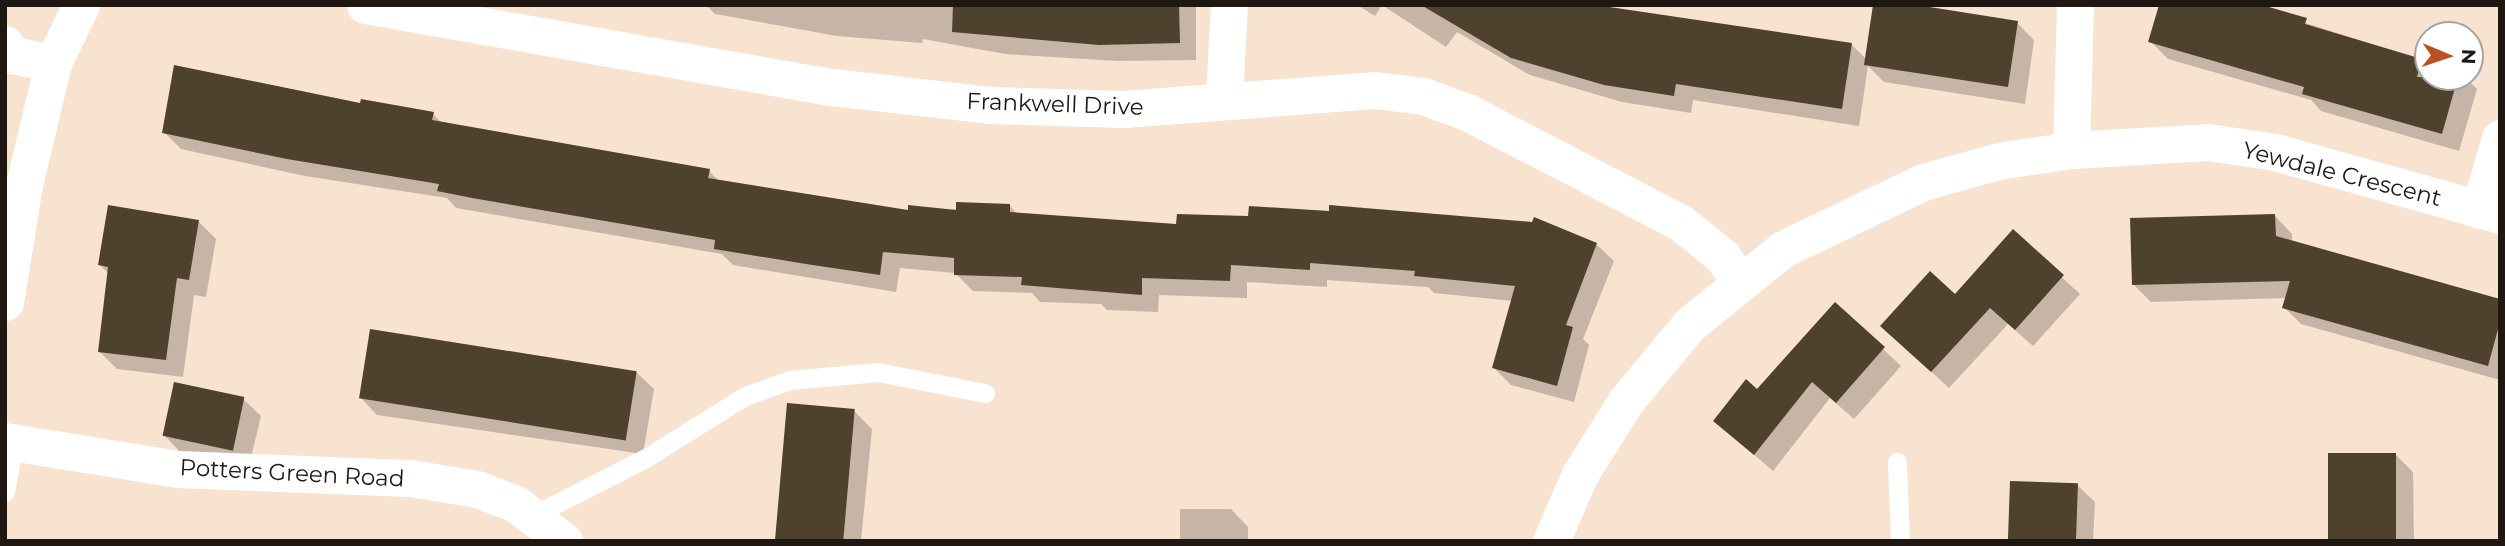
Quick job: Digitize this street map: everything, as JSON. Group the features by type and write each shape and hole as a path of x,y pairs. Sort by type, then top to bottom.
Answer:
{"street":[{"path":"5,302 24,185 53,63 81,5"},
{"path":"1224,100 1229,5"},
{"path":"2071,150 2075,5"},
{"name":"Frankwell Drive","path":"382,7 832,87 989,105 1123,109 1374,89 1423,96 1467,112 1681,223 1721,256 1740,281"},
{"path":"5,44 12,55 53,63"},
{"path":"2489,213 2500,138"},
{"name":"Yewdale Crescent","path":"1551,541 1580,474 1626,401 1690,324 1740,281 1783,250 1839,219 1923,181 1998,161 2071,150 2208,142 2275,152 2489,213"},
{"name":"Potters Green Road","path":"10,441 178,469 410,478 477,489 516,504 564,541"}],"lane":[{"path":"532,516 644,459 745,396 790,380 878,372 985,393"},
{"path":"5,492 10,441"},
{"path":"1897,462 1900,541"}],"building":[{"path":"953,5 1179,5 1180,43 1099,45 952,32"},
{"path":"1421,5 1596,5 1852,43 1842,109 1676,84 1674,96 1604,85 1511,58"},
{"path":"1873,5 1917,5 2018,21 2008,87 1864,65"},
{"path":"2159,5 2262,5 2307,18 2305,24 2414,57 2414,91 2454,91 2442,134 2302,94 2304,87 2148,42"},
{"path":"174,65 360,103 361,99 434,112 432,120 710,169 708,178 908,210 908,205 956,210 956,202 1010,204 1010,212 1176,224 1177,214 1248,216 1249,206 1329,211 1329,205 1532,222 1534,217 1597,243 1566,325 1573,327 1557,386 1492,368 1515,286 1414,276 1415,271 1310,263 1310,270 1231,265 1230,281 1142,278 1142,295 1021,285 1022,277 954,275 954,258 883,252 880,275 714,249 715,240 472,198 437,191 439,184 287,159 162,133"},
{"path":"108,205 199,220 189,280 177,278 166,360 98,352 108,267 98,265"},
{"path":"2275,214 2276,236 2500,299 2500,322 2488,366 2282,308 2290,281 2132,285 2130,218"},
{"path":"2013,229 2064,275 2015,330 1990,308 1931,372 1880,326 1930,271 1955,294"},
{"path":"1835,302 1885,347 1836,403 1812,382 1754,455 1713,421 1746,379 1757,389"},
{"path":"370,329 637,371 626,440 359,398"},
{"path":"174,382 244,397 233,451 163,436"},
{"path":"787,403 855,409 843,541 775,541"},
{"path":"2328,453 2396,453 2396,541 2328,541"},
{"path":"2010,481 2078,483 2076,541 2008,541"}]}
